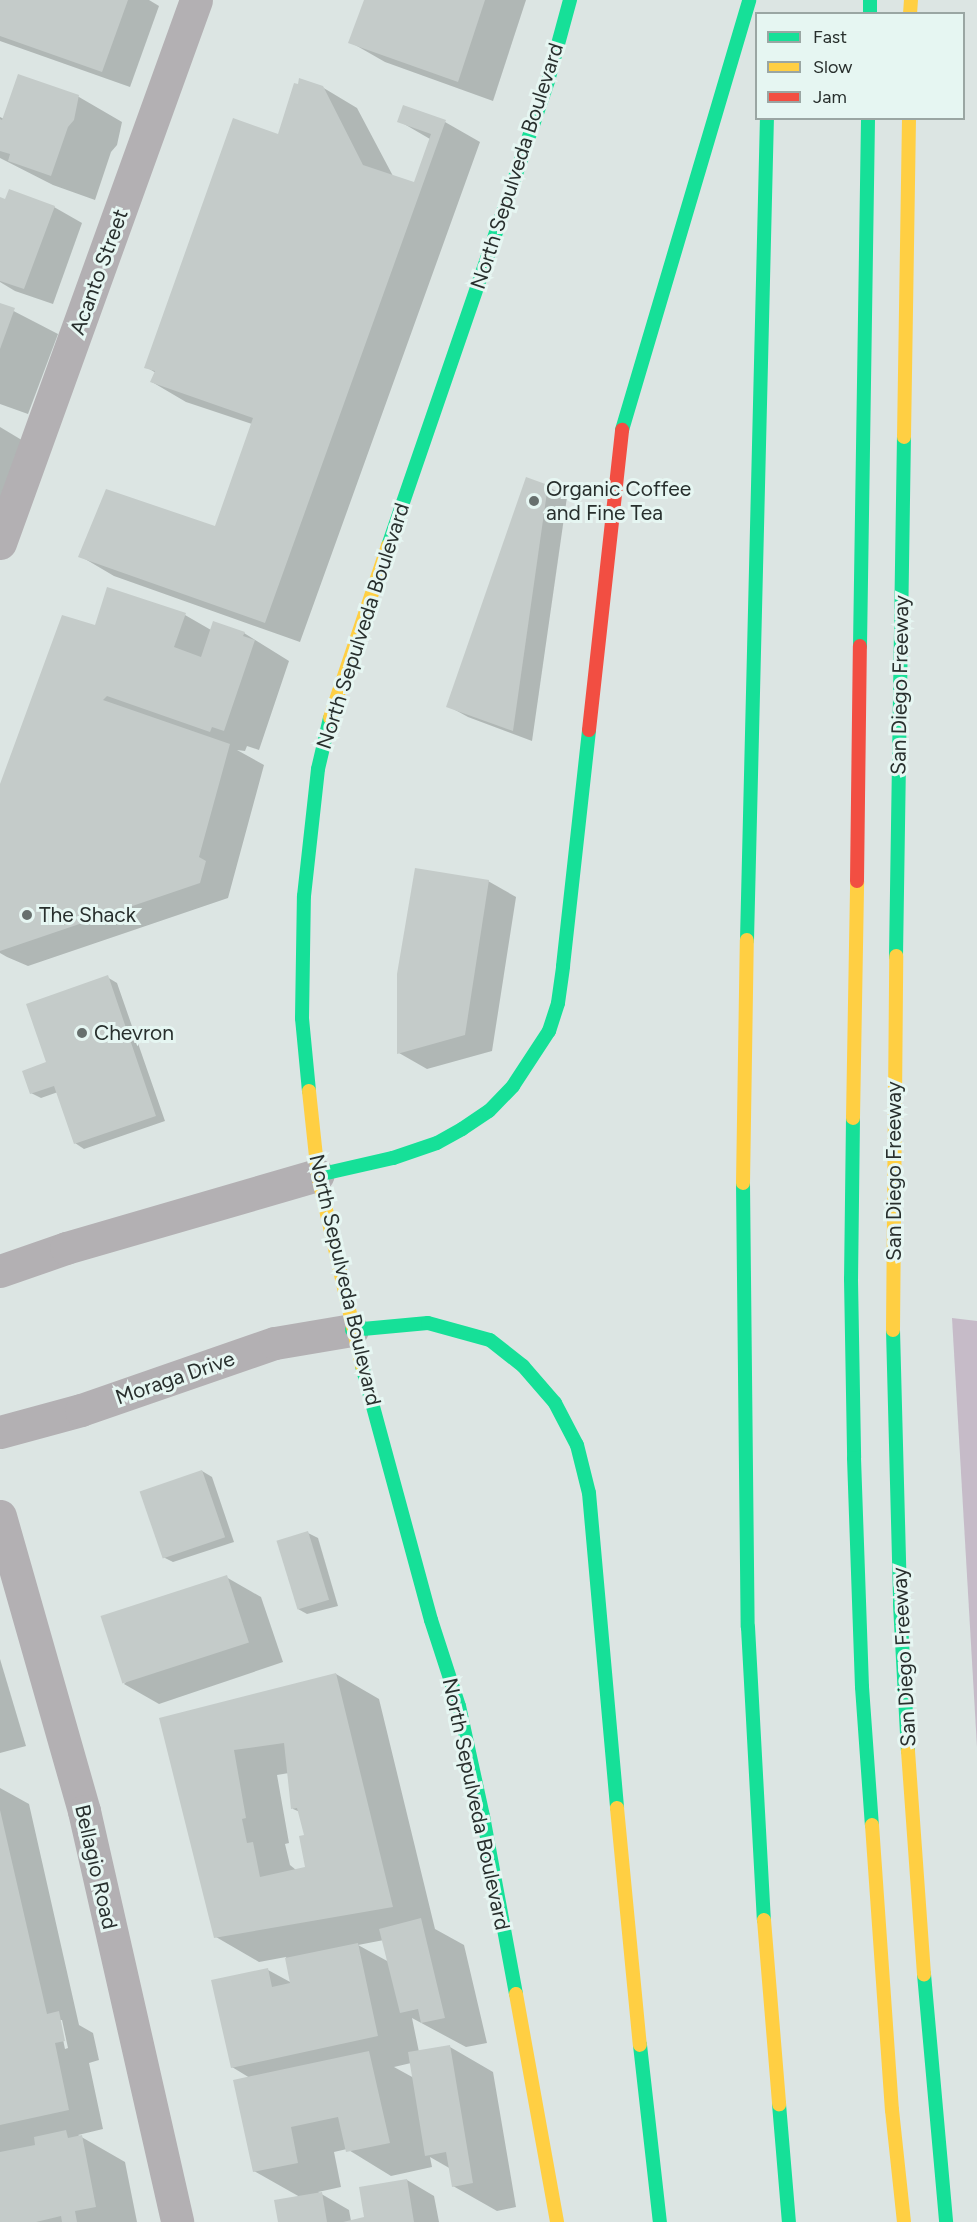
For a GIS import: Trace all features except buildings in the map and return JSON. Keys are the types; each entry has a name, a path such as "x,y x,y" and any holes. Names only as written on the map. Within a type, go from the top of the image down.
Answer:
{"main road":[{"name":"North Sepulveda Boulevard","path":"557,2222 485,1827 459,1706 431,1620 352,1330 318,1176 302,1018 301,972 304,896 318,769 332,710 548,81 570,0"},
{"path":"318,1176 393,1158 437,1143 462,1129 489,1111 513,1086 549,1031 558,1003 563,966 623,420 749,0"},
{"path":"767,120 748,868 742,1257 750,1661 762,1892 789,2222"},
{"path":"868,120 851,1279 854,1458 862,1688 874,1875 891,2110 904,2222"},
{"name":"San Diego Freeway","path":"909,120 894,1065 893,1332 900,1604 914,1859 946,2222"},
{"path":"352,1330 428,1323 490,1340 523,1366 555,1403 577,1445 589,1493 628,1946 660,2222"}],"street":[{"name":"Acanto Street","path":"0,543 196,0"},
{"path":"0,1271 66,1248 318,1176"},
{"name":"Moraga Drive","path":"0,1432 81,1410 275,1343 352,1330"},
{"name":"Bellagio Road","path":"0,1516 84,1811 177,2222"}],"shaded area":[{"path":"952,1318 977,1321 977,1747"}],"traffic: fast":[{"path":"388,546 548,81 570,0"},
{"path":"622,430 749,0"},
{"path":"870,0 870,12"},
{"path":"747,940 767,120"},
{"path":"860,646 868,120"},
{"path":"896,956 904,437"},
{"path":"309,1091 302,1018 304,896 318,769 330,718"},
{"path":"318,1175 393,1158 437,1143 462,1129 489,1111 513,1086 549,1031 558,1003 563,966 589,730"},
{"path":"853,1118 851,1279 854,1458 862,1687 872,1825"},
{"path":"743,1183 748,1627 764,1920"},
{"path":"352,1330 428,1323 490,1340 523,1366 555,1403 577,1445 589,1493 617,1808"},
{"path":"893,1330 900,1604 908,1751"},
{"path":"362,1366 431,1620 459,1706 483,1816 516,1994"},
{"path":"924,1974 946,2222"},
{"path":"640,2045 660,2222"},
{"path":"779,2104 789,2222"}],"traffic: slow":[{"path":"910,12 911,0"},
{"path":"904,437 909,120"},
{"path":"330,718 388,546"},
{"path":"853,1118 857,881"},
{"path":"743,1183 747,940"},
{"path":"893,1330 896,956"},
{"path":"309,1091 318,1175 362,1366"},
{"path":"908,1751 924,1974"},
{"path":"617,1808 640,2045"},
{"path":"872,1825 892,2110 904,2222"},
{"path":"764,1920 779,2104"},
{"path":"516,1994 557,2222"}],"traffic: jam":[{"path":"589,730 622,430"},
{"path":"857,881 860,646"}],"place":[{"name":"Organic Coffee and Fine Tea","path":"534,501"},
{"name":"The Shack","path":"27,915"},
{"name":"Chevron","path":"82,1033"}]}
